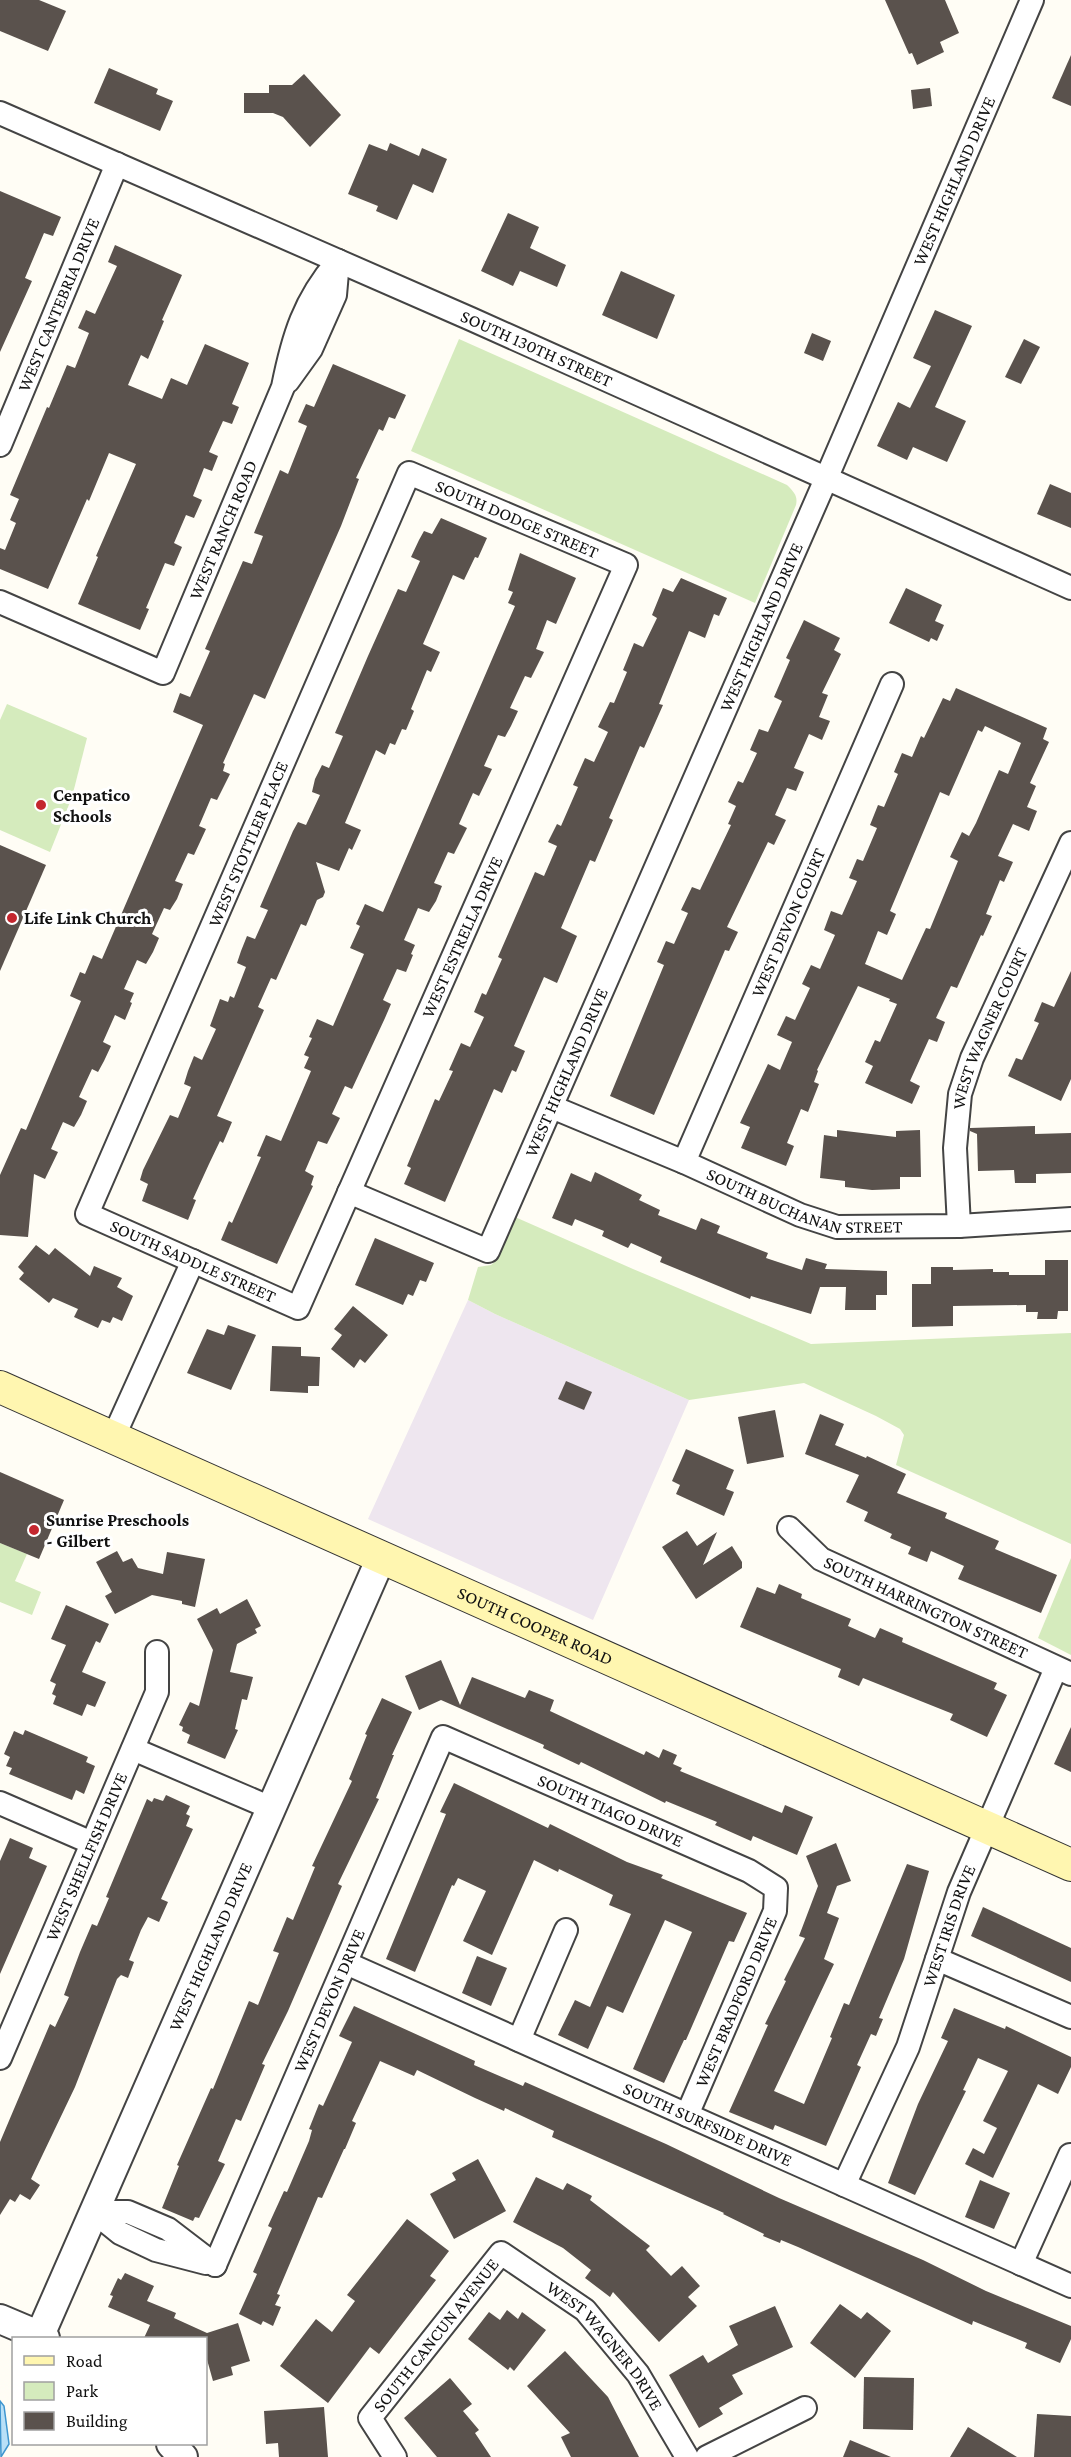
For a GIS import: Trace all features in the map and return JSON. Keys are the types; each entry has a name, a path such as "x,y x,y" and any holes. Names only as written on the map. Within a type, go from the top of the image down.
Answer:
{"main road":[{"name":"SOUTH COOPER ROAD","path":"0,1387 1071,1865"}],"street":[{"name":"WEST HIGHLAND DRIVE","path":"349,1192 488,1251 826,479 1032,0"},
{"name":"SOUTH 130TH STREET","path":"0,113 1071,588"},
{"name":"WEST CANTEBRIA DRIVE","path":"0,445 117,164"},
{"name":"WEST RANCH ROAD","path":"0,602 163,673 283,387 296,332 318,284 338,261"},
{"name":"SOUTH DODGE STREET","path":"409,473 626,565"},
{"name":"WEST STOTTLER PLACE","path":"87,1214 409,473"},
{"name":"WEST ESTRELLA DRIVE","path":"298,1308 626,565"},
{"name":"WEST DEVON COURT","path":"684,1162 892,684"},
{"name":"WEST WAGNER COURT","path":"959,1226 955,1148 960,1094 972,1058 1071,843"},
{"name":"SOUTH BUCHANAN STREET","path":"552,1107 684,1162 800,1215 837,1227 959,1226 1071,1219"},
{"name":"SOUTH SADDLE STREET","path":"87,1214 298,1308"},
{"path":"113,1438 193,1261"},
{"name":"SOUTH HARRINGTON STREET","path":"789,1528 821,1558 1063,1671"},
{"name":"WEST HIGHLAND DRIVE","path":"43,2337 94,2212 381,1558"},
{"name":"WEST SHELLFISH DRIVE","path":"0,2058 157,1692 157,1652"},
{"name":"WEST IRIS DRIVE","path":"844,2185 908,2047 959,1892 987,1828 1063,1671"},
{"name":"SOUTH TIAGO DRIVE","path":"443,1737 748,1871 776,1888"},
{"name":"WEST DEVON DRIVE","path":"94,2212 120,2234 156,2250 216,2265 443,1737"},
{"path":"133,1749 271,1808"},
{"path":"0,1803 92,1843"},
{"name":"WEST BRADFORD DRIVE","path":"687,2115 775,1911 776,1888"},
{"path":"519,2040 567,1930"},
{"path":"937,1959 1071,2017"},
{"name":"SOUTH SURFSIDE DRIVE","path":"346,1963 1071,2286"},
{"path":"1022,2264 1070,2155"},
{"name":"SOUTH CANCUN AVENUE","path":"395,2457 370,2418 501,2253"},
{"name":"WEST WAGNER DRIVE","path":"501,2253 585,2310 638,2374 687,2457"},
{"path":"0,2319 43,2337"},
{"path":"707,2457 805,2408"},
{"path":"172,2445 183,2457"}],"shaded area":[{"path":"468,1300 689,1400 593,1620 368,1519"}],"green space":[{"path":"459,339 787,485 795,494 796,505 755,603 411,451"},
{"name":"Cenpatico Schools","path":"7,704 87,738 72,797 50,852 0,830 0,720"},
{"path":"515,1217 811,1344 1071,1333 1071,1544 896,1465 904,1435 900,1429 804,1383 689,1400 468,1300 478,1267 491,1265 498,1259"},
{"path":"0,1543 27,1554 15,1581 41,1592 32,1615 0,1602"},
{"path":"1071,1558 1071,1655 1038,1638"}],"water":[{"path":"0,2401 4,2406 9,2444 1,2457"}],"building":[{"path":"0,0 39,0 66,11 48,51 0,31"},
{"path":"885,0 945,0 959,33 940,42 944,52 917,65 912,53 909,54"},
{"path":"1071,55 1071,106 1052,98"},
{"path":"109,68 158,89 156,94 173,101 160,131 94,103"},
{"path":"304,74 341,115 310,147 283,117 273,113 244,113 244,93 269,93 269,85 292,85"},
{"path":"930,88 932,106 913,109 911,90"},
{"path":"390,143 419,156 422,148 447,159 433,193 413,184 397,220 376,211 378,206 348,194 369,144 387,151"},
{"path":"0,191 61,217 53,236 44,233 25,278 32,281 0,352"},
{"path":"508,213 539,227 530,248 566,265 557,287 520,271 513,286 481,271"},
{"path":"115,245 182,275 148,359 141,355 128,385 162,399 171,378 187,385 205,344 249,363 232,404 239,407 232,424 223,421 209,452 218,456 212,471 204,468 193,496 202,500 194,518 186,515 174,543 182,547 174,566 165,563 146,608 149,609 140,630 78,604 136,464 109,453 48,589 0,569 0,548 5,550 16,523 10,520 19,499 10,495 67,365 75,368 89,333 78,328 86,310 95,314 117,266 108,262"},
{"path":"621,271 675,295 657,339 602,315"},
{"path":"935,310 972,326 935,407 966,421 947,462 913,447 907,460 877,446 898,402 910,408 931,366 913,358"},
{"path":"812,333 831,341 823,361 804,353"},
{"path":"1024,339 1040,347 1021,384 1005,377"},
{"path":"333,364 406,395 395,419 389,417 383,431 379,429 356,478 359,479 341,526 265,699 254,694 223,763 225,764 223,771 230,774 217,800 211,798 199,826 206,829 194,855 188,853 175,881 183,884 177,899 170,910 164,908 152,934 159,938 153,952 146,964 137,960 124,989 134,993 125,1020 115,1015 103,1042 111,1046 98,1072 92,1069 79,1097 87,1101 81,1115 74,1127 63,1122 51,1149 58,1152 45,1179 34,1174 28,1237 0,1235 0,1175 21,1128 26,1130 81,1001 70,996 80,972 85,974 93,955 102,959 203,725 173,712 180,693 190,697 210,651 205,649 243,561 252,564 263,536 254,533 280,470 288,474 307,426 298,422 306,404 314,407"},
{"path":"1050,484 1071,493 1071,528 1037,514"},
{"path":"441,518 487,538 464,580 453,575 423,644 440,652 431,672 427,670 411,709 414,711 406,730 402,729 395,745 390,743 385,755 376,750 345,823 361,830 352,850 349,848 339,871 316,862 325,892 323,897 317,900 306,926 301,924 276,980 271,978 258,1007 264,1010 217,1116 232,1122 223,1143 220,1141 193,1199 196,1200 188,1220 142,1201 148,1184 140,1180 143,1170 170,1115 178,1118 191,1087 184,1084 194,1056 202,1060 216,1029 210,1026 220,999 228,1002 230,996 234,998 246,967 237,963 247,936 255,939 268,910 260,907 293,831 298,822 306,825 320,795 312,792 315,779 322,765 329,768 343,736 335,733 368,656 398,589 406,592 420,561 411,557 424,531 432,534"},
{"path":"520,553 576,578 556,624 547,620 536,649 544,652 531,678 525,676 510,708 518,711 505,737 498,735 484,766 492,769 479,796 473,793 459,824 467,828 454,854 448,852 434,883 442,886 436,901 429,912 418,908 404,940 415,945 411,954 413,955 406,972 397,969 383,1000 391,1004 352,1089 345,1086 332,1114 340,1118 327,1144 318,1141 305,1171 314,1176 311,1185 313,1186 277,1264 221,1240 229,1221 232,1223 261,1157 257,1156 266,1135 281,1141 311,1071 304,1068 309,1057 304,1055 317,1019 333,1026 364,954 350,948 360,926 356,924 365,904 383,912 515,606 508,603 513,592 508,590"},
{"path":"681,578 727,598 719,616 714,614 705,638 689,631 659,704 663,705 644,748 640,746 609,818 613,820 595,862 590,860 561,928 577,936 557,983 544,977 514,1046 525,1051 516,1072 512,1070 502,1093 494,1089 445,1202 404,1184 411,1168 407,1166 435,1099 439,1101 453,1071 449,1070 461,1043 470,1047 484,1017 474,1012 482,993 486,995 502,959 498,957 535,872 544,876 557,846 548,842 557,824 561,826 578,787 573,785 585,758 594,762 608,732 598,727 610,702 614,703 627,672 623,670 634,643 643,647 657,618 652,615 663,588 673,592"},
{"path":"906,588 942,605 935,621 944,625 937,641 931,638 929,642 889,623"},
{"path":"804,620 840,638 834,650 841,654 822,693 828,695 819,717 830,721 822,740 809,734 794,768 804,772 796,791 787,788 775,815 786,820 774,845 768,842 727,927 738,932 729,951 725,950 654,1115 610,1096 664,965 657,962 666,941 674,944 688,913 681,910 692,887 700,890 731,825 728,824 736,806 728,802 738,781 743,783 757,753 750,750 759,729 768,732 782,701 774,697 790,660 786,658"},
{"path":"956,688 1047,728 1043,739 1049,742 1030,783 1036,786 1027,807 1037,811 1029,831 1013,824 998,856 1013,862 1004,882 1000,880 986,914 992,916 983,936 981,935 957,988 951,986 936,1018 945,1022 937,1042 929,1039 910,1081 920,1086 912,1104 865,1083 873,1066 865,1062 875,1040 880,1042 897,1004 858,986 817,1070 814,1082 819,1084 808,1112 801,1109 787,1143 794,1146 786,1166 741,1148 750,1127 740,1123 768,1064 780,1070 792,1042 777,1035 786,1016 795,1020 810,988 802,984 811,965 820,969 835,935 824,930 831,911 842,915 857,881 849,878 857,859 863,861 877,828 870,825 878,805 884,807 898,774 894,772 902,753 912,757 921,736 924,738 943,698 950,701","holes":["985,726 1021,743 1008,774 999,770 969,836 962,832 950,857 958,861 930,929 926,928 902,980 865,964 878,931 887,935 896,914 890,911 940,792 949,796 978,730 982,732"]},
{"name":"Life Link Church","path":"0,845 46,865 0,971"},
{"path":"1071,971 1071,1079 1061,1101 1008,1076 1016,1058 1022,1060 1039,1023 1034,1021 1042,1002 1054,1007"},
{"path":"1035,1126 1035,1134 1071,1133 1071,1173 1036,1174 1036,1183 1015,1183 1014,1170 978,1171 977,1134 970,1131 970,1128"},
{"path":"837,1130 896,1137 896,1131 920,1130 921,1177 900,1177 900,1189 872,1190 845,1187 845,1181 820,1178 824,1135 837,1137"},
{"path":"595,1172 642,1195 639,1200 660,1210 658,1215 696,1230 701,1218 720,1226 717,1233 768,1253 766,1258 802,1270 806,1258 827,1264 825,1269 887,1271 887,1295 876,1295 876,1310 845,1310 846,1287 820,1287 811,1314 751,1296 750,1299 660,1262 662,1257 631,1243 628,1248 602,1236 604,1231 575,1219 572,1226 552,1218 571,1173 591,1182"},
{"path":"375,1238 434,1263 426,1282 420,1280 413,1296 408,1294 403,1305 355,1285"},
{"path":"36,1245 49,1255 55,1248 90,1276 94,1266 122,1278 117,1287 133,1296 122,1321 113,1317 110,1323 102,1320 98,1328 74,1317 78,1309 53,1298 49,1303 19,1279 24,1273 18,1267"},
{"path":"1045,1260 1068,1260 1068,1311 1058,1311 1057,1319 1037,1319 1038,1312 1026,1312 1026,1305 953,1306 953,1326 912,1327 912,1284 931,1284 931,1267 953,1267 953,1270 993,1269 993,1272 1009,1272 1009,1275 1045,1275"},
{"path":"353,1306 388,1335 365,1363 360,1359 354,1368 331,1349 342,1335 334,1329"},
{"path":"228,1325 256,1335 231,1390 187,1373 207,1329 224,1335"},
{"path":"272,1346 301,1347 301,1356 320,1357 319,1386 308,1386 308,1393 270,1391"},
{"path":"566,1381 592,1392 584,1410 558,1399"},
{"path":"775,1410 784,1457 747,1464 738,1417"},
{"path":"820,1414 844,1424 835,1445 866,1458 867,1456 906,1474 897,1493 947,1513 945,1518 999,1541 995,1549 1057,1575 1041,1613 958,1579 964,1566 931,1551 927,1562 908,1554 911,1547 890,1538 892,1534 864,1521 868,1512 846,1502 859,1475 805,1454"},
{"path":"686,1449 734,1470 726,1489 734,1492 724,1516 676,1494 680,1485 672,1481"},
{"path":"0,1472 64,1500 39,1559 0,1543"},
{"path":"687,1531 697,1546 717,1532 703,1565 732,1546 742,1562 742,1568 696,1599 662,1547"},
{"path":"117,1551 123,1562 132,1558 138,1568 163,1574 167,1552 205,1559 195,1607 182,1604 182,1601 152,1595 115,1614 105,1596 112,1592 96,1562"},
{"path":"779,1584 802,1594 801,1598 851,1619 848,1626 875,1638 880,1628 903,1638 902,1642 997,1683 994,1689 1007,1695 987,1737 950,1720 953,1714 863,1678 859,1686 838,1677 841,1669 740,1627 757,1587 775,1594"},
{"path":"247,1599 261,1626 255,1629 257,1633 237,1644 230,1672 253,1677 247,1700 242,1699 235,1729 238,1730 225,1759 187,1743 190,1735 182,1731 183,1727 179,1725 190,1702 199,1706 213,1650 197,1619 217,1608 220,1614"},
{"path":"66,1605 109,1624 100,1643 96,1641 82,1672 106,1682 95,1707 87,1704 82,1716 53,1704 56,1696 52,1694 56,1684 50,1681 66,1645 51,1639"},
{"path":"441,1660 460,1705 472,1677 525,1698 529,1690 554,1700 550,1711 644,1755 646,1751 659,1758 663,1749 677,1755 673,1764 682,1768 680,1771 782,1813 785,1805 813,1817 797,1855 753,1836 751,1841 715,1825 717,1822 666,1801 665,1803 581,1762 579,1765 543,1748 544,1745 441,1700 419,1710 405,1676"},
{"path":"382,1698 412,1712 392,1755 394,1755 376,1798 379,1799 338,1884 342,1886 288,2011 262,2064 265,2065 241,2121 236,2119 218,2161 225,2164 199,2218 195,2217 193,2221 162,2208 179,2166 177,2165 211,2088 213,2089 249,2001 258,2005 279,1953 273,1951 287,1917 293,1920 315,1867 312,1866 352,1781 349,1779 367,1735 365,1734"},
{"path":"1071,1727 1071,1772 1054,1764"},
{"path":"25,1730 88,1757 86,1762 95,1766 84,1794 76,1790 72,1800 9,1774 12,1768 6,1766 10,1757 4,1754 14,1731 23,1735"},
{"path":"454,1783 548,1828 550,1824 627,1862 663,1875 661,1878 747,1913 734,1942 729,1941 686,2040 664,2083 633,2069 692,1932 665,1920 623,2013 607,2006 588,2049 558,2035 575,2000 590,2007 631,1914 609,1905 613,1895 559,1869 558,1872 534,1860 492,1955 463,1941 486,1891 458,1878 454,1886 452,1885 415,1972 386,1959 446,1814 440,1812"},
{"path":"166,1795 190,1806 186,1814 190,1816 186,1826 193,1829 161,1899 168,1902 159,1922 148,1917 141,1930 129,1960 134,1962 128,1978 121,1975 117,1979 75,2087 31,2179 40,2185 30,2200 20,2194 15,2202 10,2199 0,2215 0,2142 50,2024 55,2027 69,1997 64,1995 80,1952 92,1924 97,1926 109,1898 106,1897 147,1799 152,1802 154,1798 163,1801"},
{"path":"10,1838 33,1848 29,1858 47,1866 0,1974 0,1861"},
{"path":"836,1843 851,1881 837,1886 827,1913 839,1918 824,1959 834,1964 774,2091 804,2104 844,2003 849,2005 907,1864 929,1871 904,1959 879,2018 883,2019 876,2036 871,2034 857,2065 861,2067 826,2146 775,2125 773,2130 729,2112 768,2025 765,2024 786,1981 784,1980 805,1938 799,1936 818,1886 806,1856"},
{"path":"983,1907 1071,1948 1071,1982 971,1936"},
{"path":"477,1956 507,1968 491,2006 462,1993"},
{"path":"354,2006 475,2061 474,2065 523,2086 525,2082 666,2144 779,2198 923,2260 986,2291 1071,2326 1071,2339 1060,2363 1025,2348 1027,2343 973,2321 972,2325 798,2247 763,2236 764,2234 724,2213 552,2137 554,2131 505,2108 504,2111 417,2070 414,2076 380,2061 352,2121 356,2123 345,2149 322,2198 318,2197 277,2294 280,2295 275,2305 281,2307 273,2326 263,2321 261,2325 239,2314 257,2274 253,2272 272,2228 268,2226 284,2191 287,2192 309,2141 312,2130 309,2129 319,2104 323,2106 352,2042 339,2036"},
{"path":"954,2008 1005,2029 1006,2026 1071,2057 1071,2067 1058,2094 1038,2084 993,2178 965,2164 973,2148 984,2154 997,2128 983,2121 1008,2071 978,2058 963,2090 966,2091 915,2195 888,2183 918,2104 948,2041 941,2038"},
{"path":"478,2159 506,2211 454,2239 430,2194 456,2180 452,2173"},
{"path":"536,2177 563,2190 567,2183 592,2196 590,2200 650,2246 646,2250 671,2276 682,2266 700,2286 688,2297 697,2306 659,2342 613,2292 610,2297 585,2278 591,2270 563,2248 513,2222"},
{"path":"980,2180 1010,2193 994,2229 965,2217"},
{"path":"407,2219 449,2251 430,2276 436,2280 379,2354 370,2347 328,2403 280,2366 316,2319 332,2332 355,2301 347,2295"},
{"path":"125,2273 154,2286 147,2301 176,2313 174,2318 207,2333 238,2323 250,2361 231,2367 233,2375 213,2381 207,2360 207,2337 144,2337 150,2325 108,2307 113,2296 110,2295 118,2278 121,2280"},
{"path":"840,2304 861,2319 867,2312 891,2331 855,2378 810,2343"},
{"path":"775,2306 793,2347 732,2375 743,2394 719,2408 723,2414 699,2428 669,2375 703,2355 708,2363 738,2345 729,2326"},
{"path":"507,2310 518,2319 522,2312 546,2330 514,2371 510,2367 508,2370 468,2339 489,2312 500,2320"},
{"path":"565,2351 608,2397 639,2457 571,2457 561,2437 570,2433 527,2386"},
{"path":"864,2377 914,2378 913,2430 863,2429"},
{"path":"450,2378 472,2404 463,2411 479,2430 475,2433 491,2457 437,2457 404,2418"},
{"path":"324,2407 328,2457 279,2457 278,2443 266,2444 264,2411"},
{"path":"1037,2414 1071,2416 1071,2457 1034,2457"},
{"path":"968,2427 1017,2457 950,2457"},
{"path":"850,2440 891,2457 843,2457"}],"place":[{"name":"Cenpatico Schools","path":"41,805"},
{"name":"Life Link Church","path":"12,918"},
{"name":"Sunrise Preschools - Gilbert","path":"34,1530"}]}
